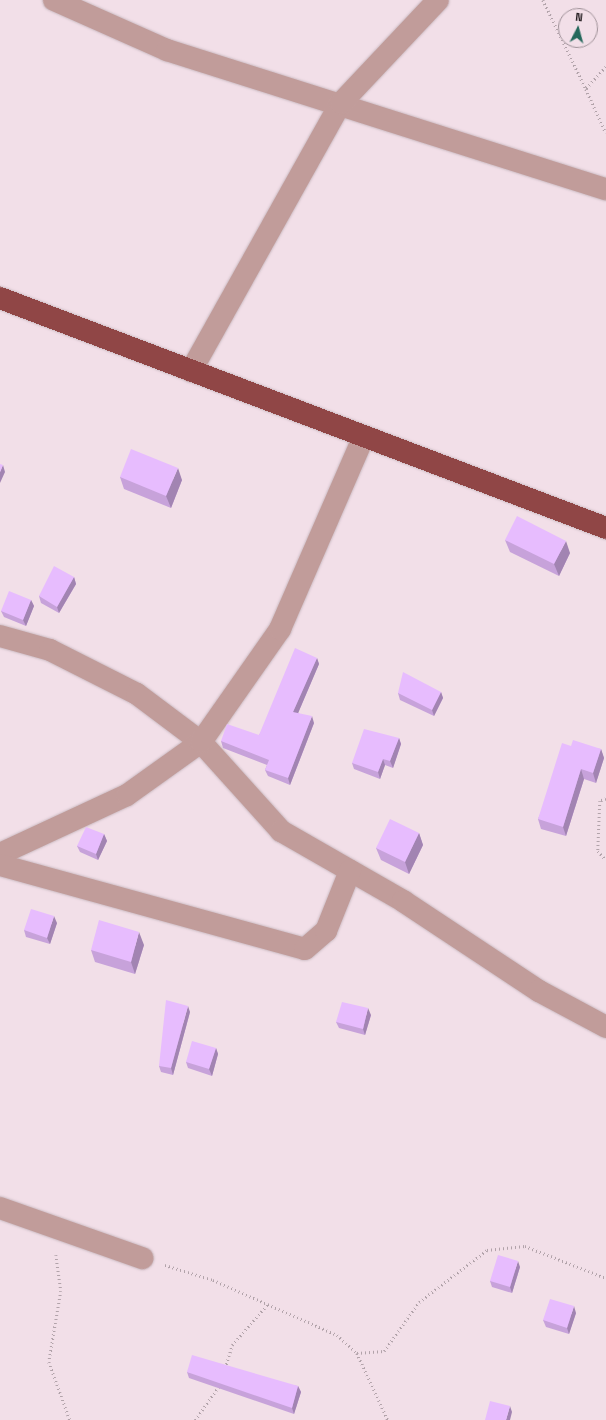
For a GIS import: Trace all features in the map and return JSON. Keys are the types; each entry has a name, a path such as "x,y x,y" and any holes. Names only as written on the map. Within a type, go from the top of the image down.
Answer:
{"highway":[{"path":"0,298 606,528"}],"street":[{"path":"54,0 167,50 341,103 606,189"},
{"path":"191,371 341,103 438,0"},
{"path":"0,854 127,796 202,742 280,628 364,436"},
{"path":"0,636 50,650 137,694 202,742 281,831 350,871 539,991 606,1027"},
{"path":"0,865 305,949 326,931 350,871"},
{"path":"0,1208 142,1258"}],"path":[{"path":"543,0 606,134"},
{"path":"586,89 606,67"},
{"path":"606,799 600,801 598,851 606,860"},
{"path":"53,1226 61,1291 49,1362 70,1420"},
{"path":"357,1353 384,1351 419,1302 487,1250 525,1246 606,1278"},
{"path":"142,1258 213,1280 337,1335 357,1353 388,1420"},
{"path":"224,1371 232,1344 267,1305"},
{"path":"195,1420 217,1390 221,1377"}],"building":[{"path":"131,449 178,468 166,496 120,477"},
{"path":"0,464 3,465 0,472"},
{"path":"517,516 566,541 554,564 505,540"},
{"path":"54,566 74,577 57,607 39,596"},
{"path":"9,591 31,600 23,620 1,611"},
{"path":"295,648 317,658 293,712 312,716 288,778 265,770 269,760 221,741 227,724 259,735"},
{"path":"403,672 441,692 432,710 398,693"},
{"path":"364,729 399,738 390,761 383,759 378,772 352,763"},
{"path":"573,740 601,749 593,773 581,769 563,827 538,819 562,743 571,746"},
{"path":"390,819 419,833 405,862 376,848"},
{"path":"86,827 104,834 96,854 77,846"},
{"path":"31,909 54,916 47,938 24,930"},
{"path":"99,920 139,932 131,962 91,950"},
{"path":"166,1000 188,1006 171,1068 159,1066"},
{"path":"342,1002 368,1008 363,1029 336,1022"},
{"path":"192,1041 216,1048 209,1069 186,1062"},
{"path":"498,1255 518,1261 510,1287 490,1281"},
{"path":"550,1299 574,1306 567,1328 543,1320"},
{"path":"192,1355 298,1386 292,1408 187,1372"},
{"path":"490,1401 510,1406 506,1420 485,1420"}]}
